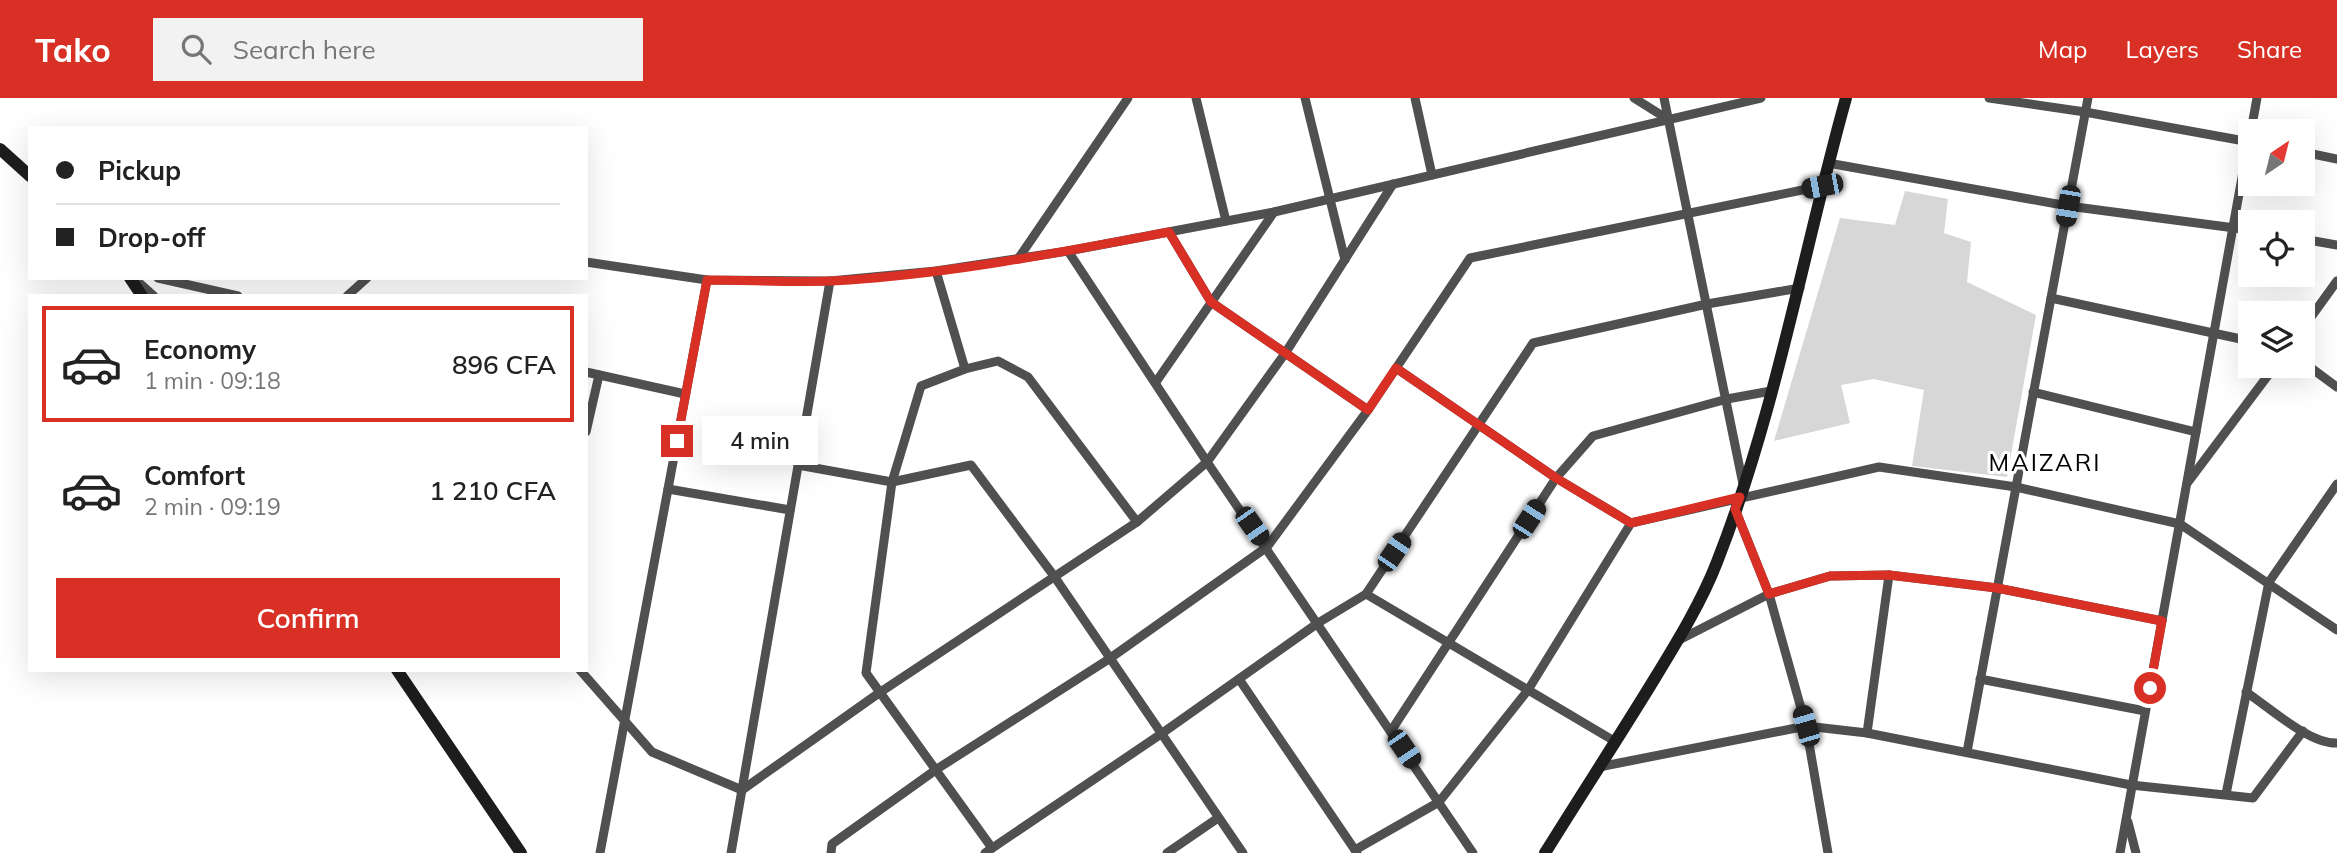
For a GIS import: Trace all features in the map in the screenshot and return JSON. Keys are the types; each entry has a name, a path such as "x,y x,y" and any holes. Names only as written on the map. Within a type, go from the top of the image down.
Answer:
{"main road":[{"path":"1545,853 1677,641 1717,564 1740,497 1800,288 1822,186 1846,98"},
{"path":"0,149 28,174"},
{"path":"398,672 522,853"}],"street":[{"path":"1018,259 1128,98"},
{"path":"1196,98 1226,221"},
{"path":"1305,98 1345,260"},
{"path":"1415,98 1432,175"},
{"path":"1634,98 1669,120"},
{"path":"1664,98 1727,399 1740,497 1806,726 1828,853"},
{"path":"588,262 707,280 830,281 936,271 1068,251 1274,212 1762,98"},
{"path":"1989,98 2238,135"},
{"path":"1967,752 2088,98"},
{"path":"2253,119 2257,98"},
{"path":"2315,154 2337,159"},
{"path":"1828,163 2068,206 2238,228"},
{"path":"742,790 878,693 1137,522 1208,462 1286,352 1393,184"},
{"path":"831,853 832,844 937,769 1109,659 1267,547 1368,410 1470,258 1822,186"},
{"path":"2120,853 2130,785 2146,711 2240,196"},
{"path":"1156,382 1274,212"},
{"path":"1169,232 1211,302 1368,410"},
{"path":"2315,241 2337,245"},
{"path":"1068,251 1474,853"},
{"path":"936,271 965,369"},
{"path":"134,280 152,294"},
{"path":"167,280 229,294"},
{"path":"349,294 365,280"},
{"path":"600,853 707,280"},
{"path":"730,853 830,281"},
{"path":"2315,311 2337,281"},
{"path":"1137,522 1028,377 998,361 965,369 921,386 892,482 866,673 878,693 937,769 988,850 1161,734 1318,623 1366,594 1533,343 1707,304 1800,288"},
{"path":"2051,298 2238,338"},
{"path":"1396,368 1556,478 1631,523 1880,467 2016,487 2179,524 2337,630"},
{"path":"2315,371 2337,387"},
{"path":"588,372 685,394"},
{"path":"588,423 599,375"},
{"path":"2187,484 2266,378"},
{"path":"1391,732 1556,478 1593,436 1727,399 1771,391"},
{"path":"2033,392 2196,432"},
{"path":"798,466 892,482 971,465 1054,576 1243,853"},
{"path":"2226,794 2269,582 2337,484"},
{"path":"668,489 790,510"},
{"path":"1239,679 1356,852 1439,802 1528,690 1631,523"},
{"path":"1677,641 1769,594 1830,576 1889,575 1997,588 2162,621"},
{"path":"1867,733 1889,575"},
{"path":"1366,594 1616,742"},
{"path":"582,672 652,752 742,790"},
{"path":"1980,679 2146,711"},
{"path":"2246,692 2303,731 2328,744 2337,743"},
{"path":"1599,766 1806,726 1867,733 2130,785 2253,798 2303,731"},
{"path":"2126,817 2136,853"},
{"path":"1167,853 1218,818"}],"shaded area":[{"path":"1905,191 1948,199 1944,233 1971,242 1967,282 2036,315 2007,477 1912,466 1924,390 1874,379 1841,385 1850,423 1774,441 1840,218 1895,225"}],"district":[{"name":"MAIZARI","path":"2045,463"}],"route":[{"path":"677,441 707,280 862,279 1068,251 1169,232 1211,302 1368,410 1396,368 1556,478 1631,523 1740,497 1735,509 1769,594 1830,576 1889,575 1997,588 2162,621 2150,688"}]}
